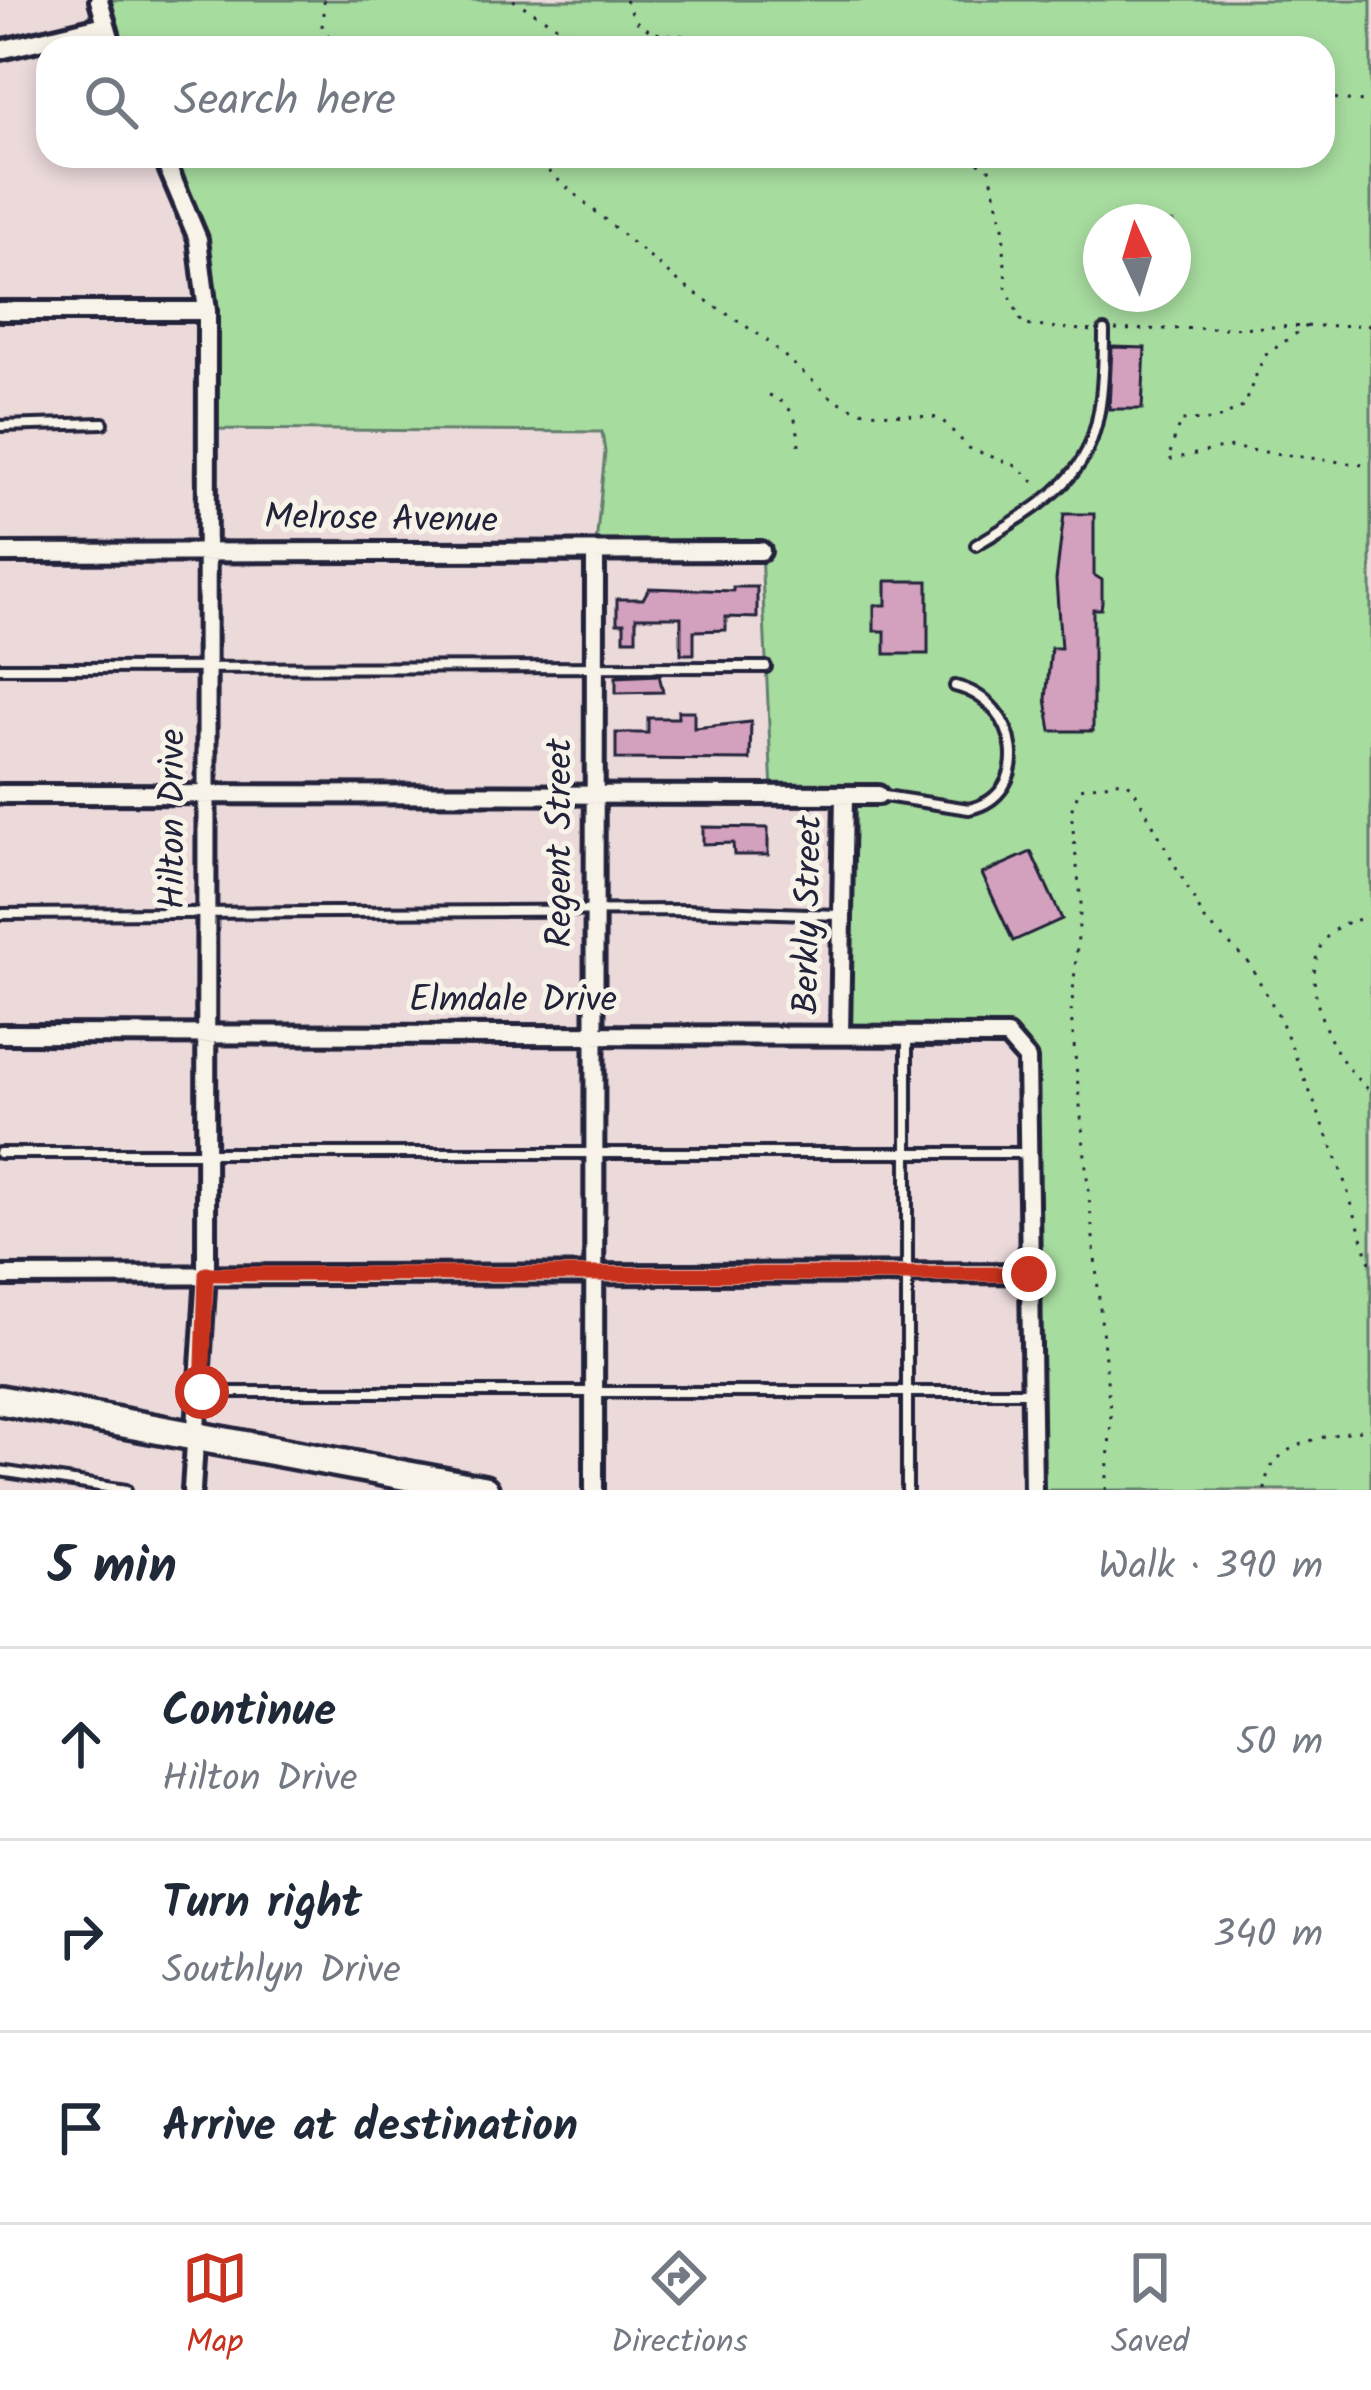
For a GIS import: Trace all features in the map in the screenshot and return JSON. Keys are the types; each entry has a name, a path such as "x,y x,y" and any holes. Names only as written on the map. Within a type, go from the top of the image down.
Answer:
{"main road":[{"path":"0,1400 484,1490"}],"street":[{"path":"99,0 109,36"},
{"path":"59,36 105,25"},
{"path":"0,50 36,41"},
{"name":"Hilton Drive","path":"169,168 198,239 207,311 206,1274 200,1436 192,1490"},
{"path":"0,311 207,311"},
{"name":"Melrose Avenue","path":"0,553 595,555 760,550"},
{"name":"Regent Street","path":"594,1490 595,555"},
{"path":"0,794 593,791 878,795"},
{"name":"Berkly Street","path":"840,1035 844,796"},
{"name":"Elmdale Drive","path":"0,1034 1002,1035 1022,1047 1027,1059 1030,1153"},
{"path":"1030,1153 1033,1490"},
{"path":"0,1276 1029,1274"}],"lane":[{"path":"976,545 1046,500 1078,472 1094,444 1104,381 1104,331"},
{"path":"0,426 103,423"},
{"path":"0,668 766,667"},
{"path":"878,795 969,809 984,806 1001,791 1010,754 1004,719 988,697 955,686"},
{"path":"0,914 840,915"},
{"path":"907,1034 908,1490"},
{"path":"0,1153 1030,1153"},
{"path":"202,1392 1031,1392"},
{"path":"0,1471 126,1490"}],"path":[{"path":"324,0 322,27 329,36"},
{"path":"514,0 562,29 589,36"},
{"path":"626,0 636,21 652,32 696,36"},
{"path":"1335,98 1371,103"},
{"path":"544,168 681,284 764,338 833,398 859,411 940,418 968,448 1019,467 1046,500"},
{"path":"986,168 1003,225 1006,287 1023,325 1104,331 1371,325"},
{"path":"1309,325 1264,356 1243,407 1215,420 1180,421 1168,460 1227,447 1371,466"},
{"path":"769,395 782,400 796,418 799,454"},
{"path":"1106,1490 1111,1420 1071,1014 1081,902 1072,811 1080,788 1124,781 1132,786 1205,920 1249,963 1280,1018 1331,1145 1371,1266"},
{"path":"1371,918 1334,926 1322,941 1315,990 1336,1053 1371,1091"},
{"path":"1265,1490 1265,1472 1274,1458 1294,1447 1371,1428"}],"green space":[{"path":"99,0 1371,0 1371,1490 1033,1490 1027,1059 1016,1041 840,1035 844,796 772,792 761,551 595,555 605,452 602,432 208,429 204,268 167,168 1335,168 1335,36 110,36"}],"building":[{"path":"1112,347 1145,348 1142,409 1109,409"},
{"path":"1064,514 1094,514 1094,575 1102,580 1102,602 1101,609 1093,609 1093,731 1051,731 1046,699 1051,648 1061,648 1056,580"},
{"path":"886,581 928,581 928,654 885,654 885,631 874,631 874,605 886,605"},
{"path":"733,587 757,587 757,618 726,617 726,630 694,631 694,654 681,654 681,617 636,617 636,639 624,639 624,623 617,623 617,599 643,599 649,588 733,591"},
{"path":"659,675 663,692 616,693 616,677"},
{"path":"678,711 694,711 694,728 751,722 750,760 616,759 616,733 648,733 648,718 678,718"},
{"path":"703,827 768,828 768,855 734,855 733,843 703,844"},
{"path":"1031,852 1062,919 1013,941 982,874"}],"route":[{"path":"202,1392 206,1274 1029,1274"}]}
